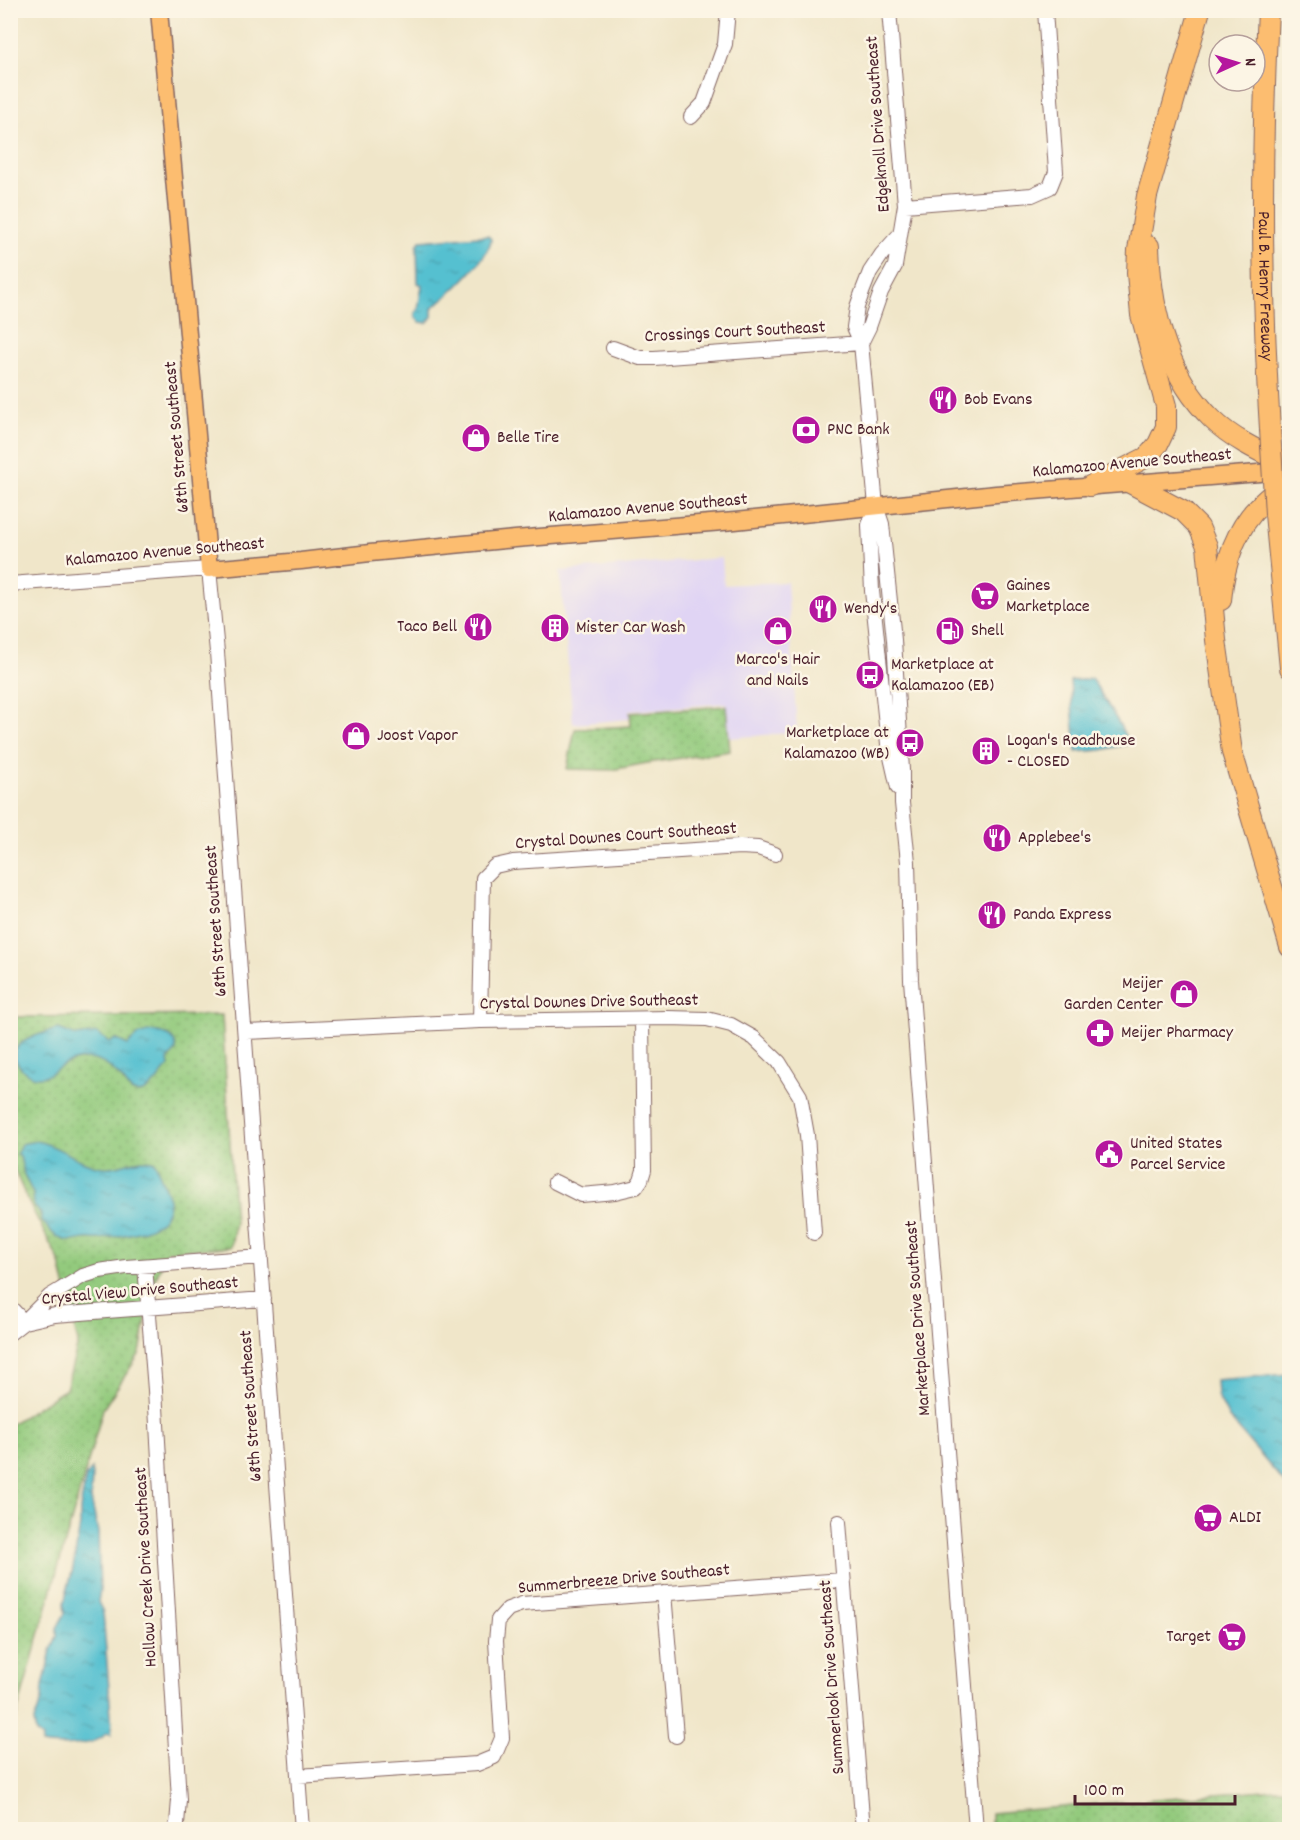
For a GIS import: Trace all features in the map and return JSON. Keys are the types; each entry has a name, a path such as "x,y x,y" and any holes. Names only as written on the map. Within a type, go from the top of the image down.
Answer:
{"highway":[{"path":"1090,486 1147,457 1158,444 1166,427 1166,406 1141,315 1137,273 1141,225 1147,196 1200,10"},
{"name":"Paul B. Henry Freeway","path":"1268,10 1263,102 1262,288 1275,514 1290,668"},
{"path":"1171,114 1151,219 1149,243 1152,285 1166,344 1185,386 1213,420 1254,449 1290,466"},
{"path":"1222,677 1222,590 1230,554 1250,517 1260,505 1290,479"},
{"path":"1130,483 1183,512 1193,520 1204,536 1209,558 1213,612 1228,729 1235,763 1290,947"}],"main road":[{"name":"68th Street Southeast","path":"159,10 209,569"},
{"name":"Kalamazoo Avenue Southeast","path":"209,569 1090,486 1290,471"}],"street":[{"path":"692,117 704,103 725,44 728,10"},
{"name":"Edgeknoll Drive Southeast","path":"876,506 861,343 854,327 857,307 870,272 900,234 904,206 889,10"},
{"path":"904,206 1032,195 1050,187 1056,172 1046,10"},
{"name":"Crossings Court Southeast","path":"613,348 640,358 654,358 861,343"},
{"name":"Marketplace Drive Southeast","path":"876,506 869,525 872,591 888,744 892,770 902,803 908,862 911,980 976,1830"},
{"name":"Kalamazoo Avenue Southeast","path":"10,584 209,569"},
{"name":"68th Street Southeast","path":"209,569 245,1032 302,1830"},
{"name":"Crystal Downes Court Southeast","path":"480,1021 483,878 495,866 513,862 740,846 758,848 775,854"},
{"name":"Crystal Downes Drive Southeast","path":"245,1032 480,1021 668,1018 707,1020 731,1025 754,1038 779,1062 800,1096 807,1135 814,1233"},
{"path":"555,1182 581,1195 615,1192 636,1187 641,1180 644,1170 642,1020"},
{"name":"Crystal View Drive Southeast","path":"24,1322 50,1296 83,1276 99,1271 261,1257"},
{"name":"Hollow Creek Drive Southeast","path":"145,1266 155,1390 179,1800 175,1827"},
{"name":"Crystal View Drive Southeast","path":"24,1322 55,1315 264,1299"},
{"path":"10,1307 24,1322 10,1333"},
{"name":"Summerlook Drive Southeast","path":"839,1522 862,1830"},
{"name":"Summerbreeze Drive Southeast","path":"298,1776 477,1764 494,1757 502,1738 496,1641 498,1620 508,1609 522,1604 843,1580"},
{"path":"664,1593 676,1736"}],"shaded area":[{"path":"722,558 724,585 787,582 797,732 730,738 726,703 629,711 629,719 573,724 560,571"}],"green space":[{"path":"726,706 730,751 612,770 567,769 575,729 631,726 630,713"},
{"path":"222,1015 235,1223 231,1247 168,1251 152,1286 140,1353 103,1409 11,1734 11,1424 66,1389 78,1343 60,1263 11,1162 10,1017"},
{"path":"1287,1788 1289,1829 991,1829 991,1813"}],"water":[{"path":"488,236 491,239 483,256 457,286 432,308 432,317 427,323 420,322 415,317 415,313 418,309 422,285 418,283 417,246 420,241"},
{"path":"1092,679 1129,744 1102,750 1076,752 1070,681"},
{"path":"59,1029 76,1036 97,1033 110,1043 115,1039 128,1045 139,1035 151,1032 163,1033 173,1040 176,1051 168,1060 169,1066 153,1085 137,1093 131,1091 109,1067 93,1060 73,1061 41,1077 26,1072 18,1064 15,1056 16,1050 28,1039"},
{"path":"36,1141 53,1146 86,1163 104,1167 142,1160 155,1162 169,1199 168,1211 154,1226 132,1234 71,1241 59,1238 41,1221 41,1214 34,1206 33,1194 17,1153 21,1144"},
{"path":"1290,1374 1289,1488 1229,1418 1217,1395 1216,1380"},
{"path":"92,1469 91,1499 98,1532 100,1590 98,1602 103,1612 111,1734 106,1733 94,1741 76,1745 41,1744 42,1738 36,1733 34,1721 42,1700 43,1686 51,1650 57,1636 57,1628 65,1613 64,1603 73,1568 86,1476"}],"place":[{"name":"Bob Evans","path":"943,400"},
{"name":"PNC Bank","path":"806,430"},
{"name":"Belle Tire","path":"476,438"},
{"name":"Gaines Marketplace","path":"985,596"},
{"name":"Wendy's","path":"823,609"},
{"name":"Taco Bell","path":"478,627"},
{"name":"Mister Car Wash","path":"555,628"},
{"name":"Marco's Hair and Nails","path":"778,631"},
{"name":"Shell","path":"950,631"},
{"name":"Marketplace at Kalamazoo (EB)","path":"870,675"},
{"name":"Joost Vapor","path":"356,736"},
{"name":"Marketplace at Kalamazoo (WB)","path":"910,743"},
{"name":"Logan's Roadhouse - CLOSED","path":"986,751"},
{"name":"Applebee's","path":"997,838"},
{"name":"Panda Express","path":"992,915"},
{"name":"Meijer Garden Center","path":"1184,994"},
{"name":"Meijer Pharmacy","path":"1100,1033"},
{"name":"United States Parcel Service","path":"1109,1154"},
{"name":"ALDI","path":"1208,1518"},
{"name":"Target","path":"1232,1637"}]}
